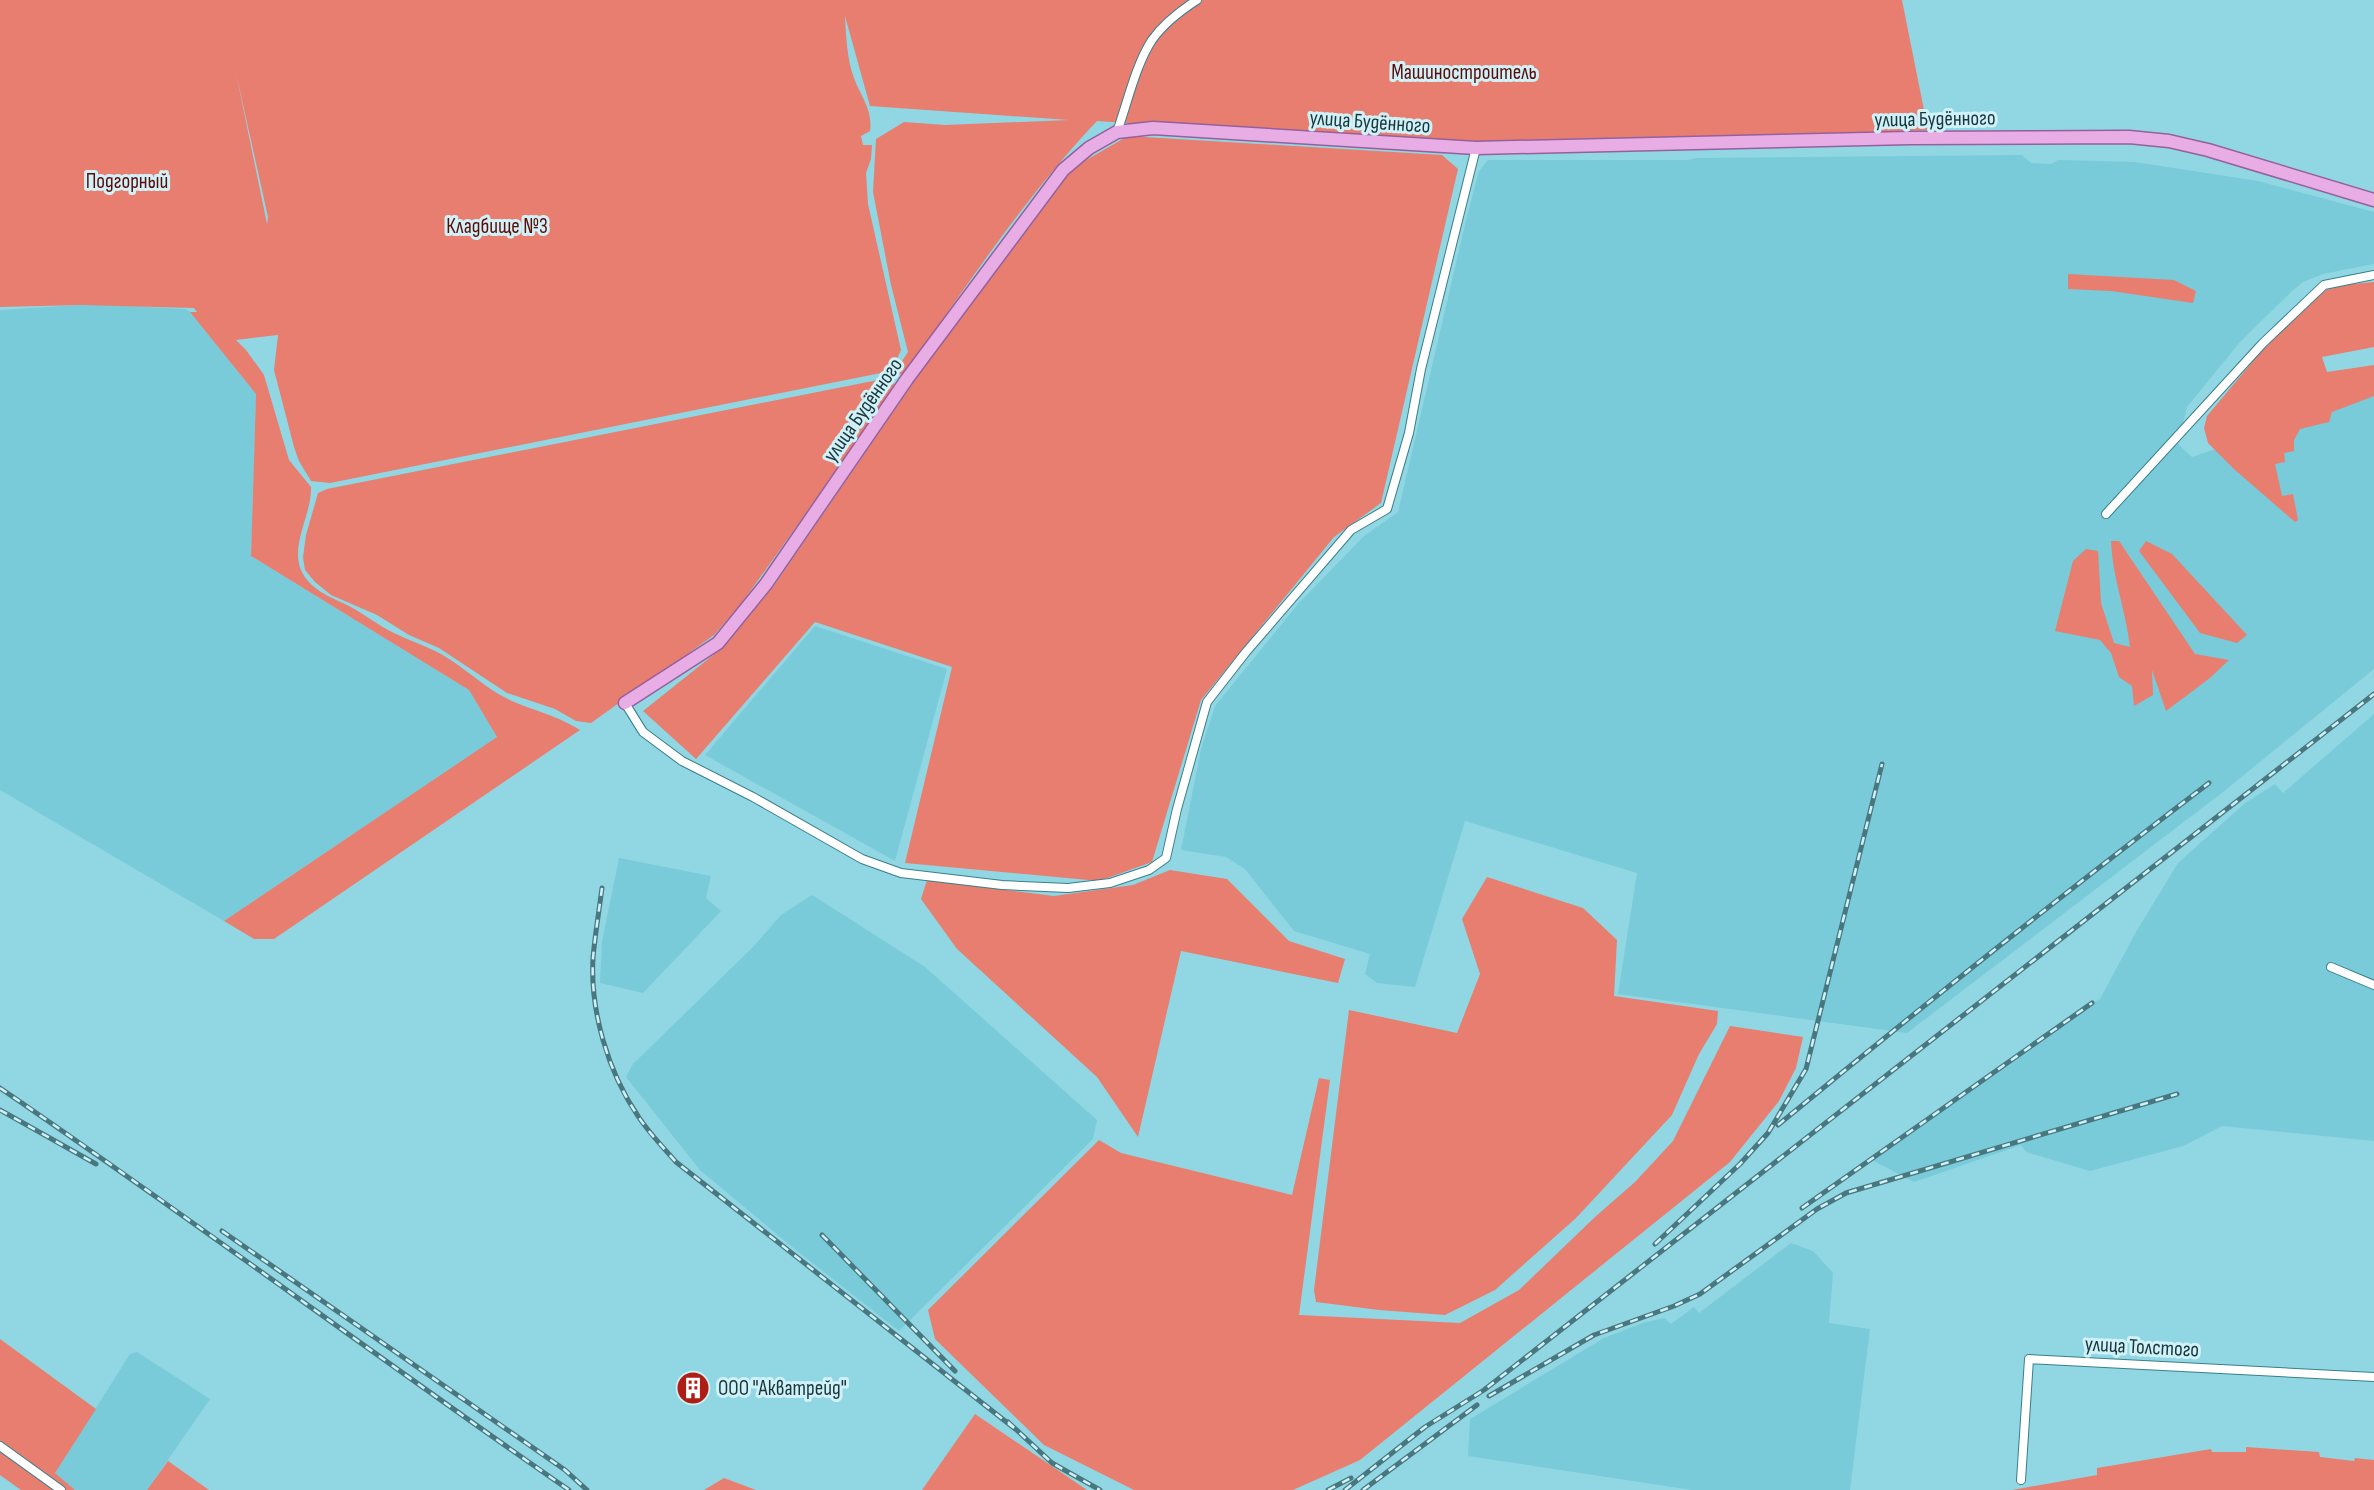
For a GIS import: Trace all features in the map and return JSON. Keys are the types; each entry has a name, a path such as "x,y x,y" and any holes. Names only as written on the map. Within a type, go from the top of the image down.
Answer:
{"main road":[{"name":"улица Будённого","path":"625,703 718,643 766,584 907,379 1063,170 1089,148 1117,132 1153,128 1476,148 1910,138 2129,137 2169,141 2208,150 2374,200"}],"street":[{"path":"1117,132 1137,74 1152,41 1174,15 1197,0"},
{"path":"625,703 643,733 682,761 753,797 862,859 901,873 1002,885 1068,888 1110,883 1149,870 1166,858 1207,702 1351,530 1387,509 1409,433 1421,369 1476,148"},
{"path":"2106,514 2263,343 2324,285 2374,275"},
{"path":"2331,967 2374,985"},
{"name":"улица Толстого","path":"2021,1480 2029,1359 2374,1377"},
{"path":"0,1446 61,1490"}],"shaded area":[{"path":"2022,155 2031,163 2051,164 2058,160 2135,162 2258,181 2374,212 2374,264 2323,274 2303,282 2292,291 2240,342 2187,407 2178,444 2192,457 2374,395 2374,669 2223,792 1907,1033 1618,994 1637,873 1465,821 1415,987 1377,983 1365,974 1370,954 1294,931 1245,869 1226,857 1181,850 1201,749 1215,706 1298,604 1364,536 1398,512 1467,216 1479,171 1488,160"},
{"path":"95,304 185,309 190,312 256,394 251,556 469,690 497,737 224,921 0,790 0,310"},
{"path":"815,626 947,669 895,861 705,755"},
{"path":"2374,714 2374,1141 2222,1126 2183,1146 2090,1171 2026,1152 2021,1145 1914,1182 1872,1160 2100,999 2136,932 2178,863 2245,803 2275,784 2283,793"},
{"path":"619,858 711,876 706,898 721,911 643,993 600,983 602,942"},
{"path":"812,895 925,967 1097,1120 1093,1139 899,1331 700,1170 626,1077 633,1064 753,947 781,915"},
{"path":"1791,1243 1813,1251 1833,1273 1829,1323 1870,1329 1850,1490 1692,1490 1468,1456 1470,1419 1604,1338 1664,1318 1671,1324 1694,1307 1699,1313"},
{"path":"137,1352 210,1399 147,1490 75,1490 55,1473 130,1354"}],"green space":[{"path":"0,0 1902,0 1928,130 1480,146 1097,121 1020,212 904,375 894,373 908,352 891,285 873,192 876,139 904,122 945,125 1069,120 870,106 845,16 850,63 870,117 870,131 861,136 863,145 872,145 866,173 868,204 901,350 886,372 330,483 311,481 294,447 274,370 278,335 236,340 264,375 289,460 311,487 298,550 301,570 309,582 321,592 388,630 441,654 502,696 580,730 274,939 254,939 224,921 497,737 469,690 251,556 256,394 190,312 197,312 194,308 82,305 0,307","holes":["236,73 268,217 267,225"]},
{"path":"1128,136 1442,155 1458,169 1381,503 1334,537 1201,700 1152,862 1099,881 905,863 952,667 815,622 696,759 643,711 722,648 773,587 921,371 1074,167"},
{"path":"2068,274 2174,280 2196,291 2193,303 2111,291 2068,289"},
{"path":"2374,282 2374,347 2322,357 2327,372 2374,365 2374,396 2332,412 2329,422 2300,429 2294,440 2294,451 2284,453 2285,462 2275,464 2282,496 2293,494 2298,520 2295,522 2208,443 2204,428 2207,416 2259,354 2305,307 2326,290 2343,285"},
{"path":"894,378 894,390 741,604 714,635 591,723 576,721 555,709 507,693 439,648 409,635 377,615 331,595 305,570 303,557 306,535 318,493 327,489"},
{"path":"2111,541 2119,541 2195,654 2229,660 2166,711 2152,670 2153,695 2134,706 2132,686 2119,677 2111,653 2100,640 2055,631 2073,561 2086,549 2098,551 2101,603 2114,643 2130,647"},
{"path":"2146,541 2172,554 2247,635 2237,643 2200,633 2139,551"},
{"path":"1170,870 1227,879 1289,941 1345,959 1338,983 1181,951 1138,1137 1097,1077 957,949 921,899 927,880 1054,896 1133,885"},
{"path":"1487,877 1583,908 1617,940 1614,996 1718,1011 1717,1024 1699,1054 1672,1115 1576,1218 1495,1290 1445,1315 1316,1302 1314,1290 1349,1010 1457,1033 1480,974 1462,919"},
{"path":"1730,1026 1803,1037 1796,1068 1779,1101 1730,1162 1360,1460 1293,1490 1134,1490 1044,1445 935,1339 928,1310 1099,1140 1121,1153 1292,1195 1319,1078 1330,1080 1299,1315 1460,1323 1519,1290 1635,1182 1673,1141"},
{"path":"0,1339 96,1409 55,1473 75,1490 21,1490 0,1475"},
{"path":"975,1414 1087,1490 922,1490"},
{"path":"2246,1447 2319,1452 2320,1457 2354,1461 2355,1458 2374,1460 2374,1490 2012,1490 2097,1475 2097,1468 2211,1449 2212,1452 2246,1452"},
{"path":"168,1461 209,1490 147,1490"},
{"path":"724,1478 756,1490 704,1490"}],"railway":[{"path":"1345,1490 1425,1427 1484,1390 2374,694"},
{"path":"1655,1244 1740,1164 1768,1133 1806,1069 1882,764"},
{"path":"1778,1125 1992,952 2209,783"},
{"path":"602,888 593,958 598,1020 618,1080 627,1099 647,1128 676,1162 1014,1428"},
{"path":"1802,1208 2092,1003"},
{"path":"0,1088 569,1490"},
{"path":"1489,1396 1594,1335 1700,1294 1817,1209 1846,1193 2177,1094"},
{"path":"0,1110 96,1164"},
{"path":"222,1231 565,1470 587,1490"},
{"path":"822,1235 955,1371"},
{"path":"1363,1490 1477,1405"},
{"path":"1008,1422 1052,1463 1100,1490"},
{"path":"1328,1490 1351,1478"}],"place":[{"name":"ООО \"Акватрейд\"","path":"693,1388"}],"park label":[{"name":"Машиностроитель","path":"1464,72"},
{"name":"Подгорный","path":"127,181"},
{"name":"Кладбище №3","path":"497,226"}]}
